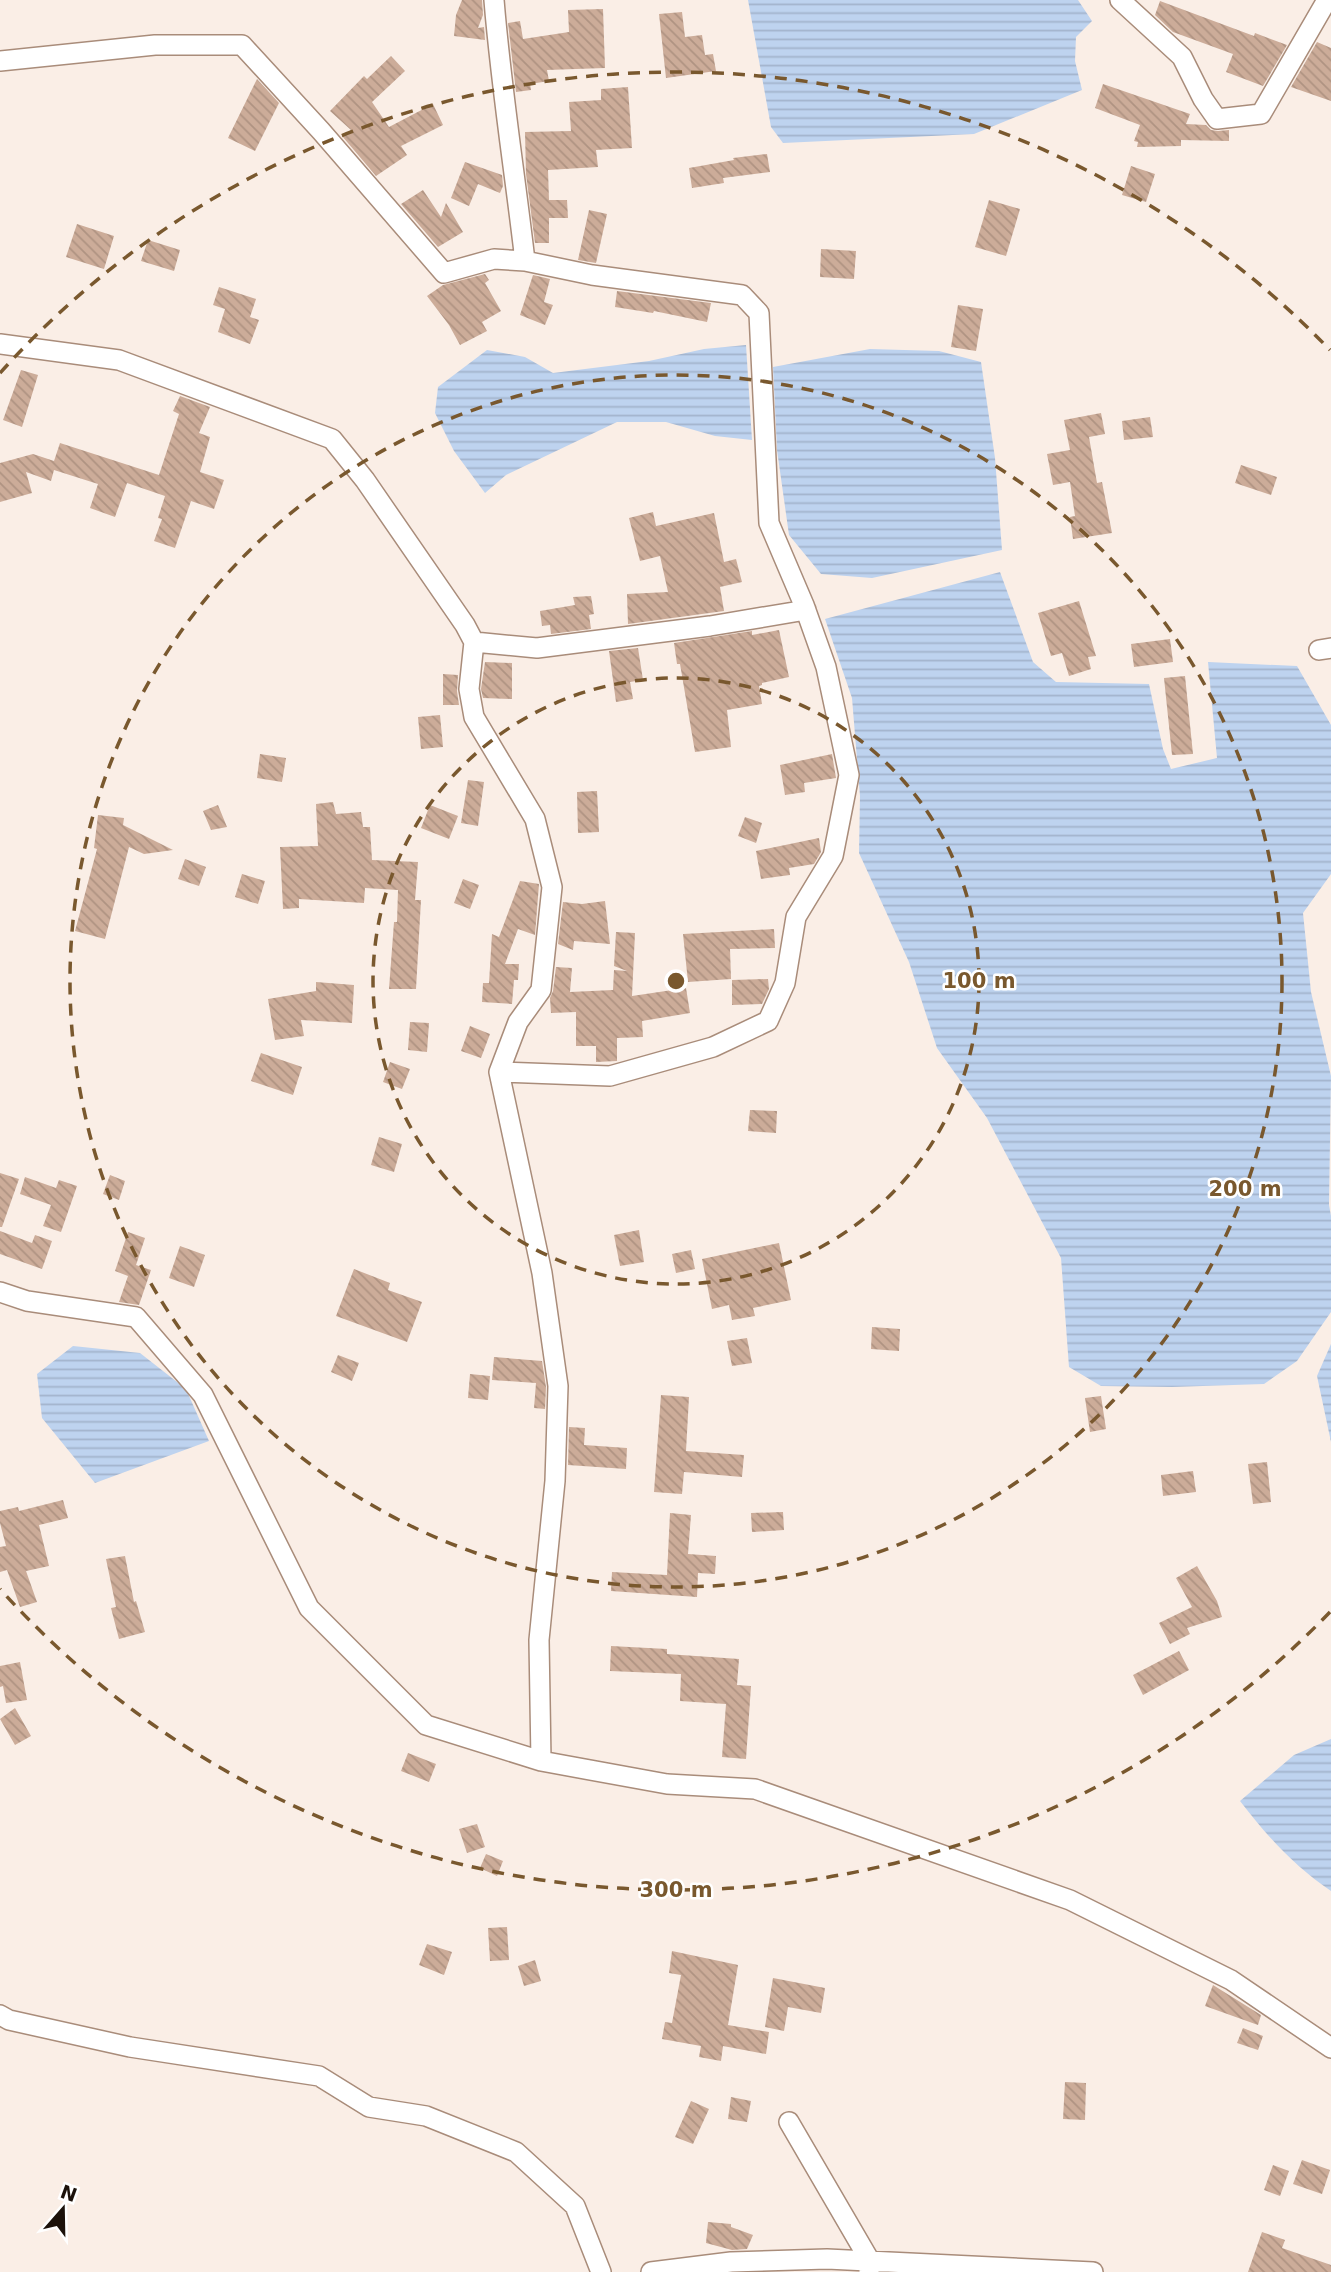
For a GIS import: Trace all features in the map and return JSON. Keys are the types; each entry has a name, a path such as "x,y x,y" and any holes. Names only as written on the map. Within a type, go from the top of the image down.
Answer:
{"street":[{"path":"494,0 499,66 526,261"},
{"path":"1120,0 1182,57 1203,99 1217,119 1261,114 1327,0"},
{"path":"0,61 155,45 242,45 321,131 444,273 494,259 526,261 592,275 742,295 759,313 769,523 806,610 826,667 849,775 833,856 796,917 785,983 768,1021 713,1047 610,1076 499,1072"},
{"path":"0,344 119,360 332,439 372,491 474,642 469,689 474,717 535,818 552,887 541,990 518,1022 499,1072 542,1273 558,1385 555,1481 539,1640 541,1760"},
{"path":"474,642 537,648 710,626 806,610"},
{"path":"0,1292 27,1301 136,1317 203,1395 309,1608 426,1725 541,1760 667,1784 755,1789 1057,1896 1231,1980 1331,2048"},
{"path":"0,2015 9,2020 130,2047 319,2076 369,2107 426,2116 516,2152 575,2206 601,2272"},
{"path":"789,2122 869,2267"},
{"path":"651,2272 732,2262 827,2259 869,2267 1093,2272"}],"water":[{"path":"748,0 1078,0 1092,21 1076,37 1075,61 1082,90 974,134 783,143 771,127"},
{"path":"746,345 752,440 715,436 666,422 617,422 506,475 485,493 454,451 435,413 438,387 487,350 525,357 553,373"},
{"path":"870,349 939,351 981,362 995,458 1002,550 872,578 821,574 789,535 777,450 773,367"},
{"path":"1000,572 1033,662 1056,682 1149,684 1163,749 1171,769 1217,758 1208,662 1297,666 1331,725 1331,874 1303,913 1311,992 1331,1076 1331,1312 1297,1361 1264,1384 1101,1386 1069,1367 1061,1258 987,1118 937,1048 909,962 859,853 860,796 852,698 825,619"},
{"path":"1331,1344 1331,1442 1317,1376"},
{"path":"73,1346 140,1353 186,1389 209,1441 95,1483 42,1418 37,1374"},
{"path":"1331,1739 1331,1891 1305,1872 1282,1850 1240,1801 1294,1755"}],"building":[{"path":"462,0 482,0 483,15 478,28 484,27 485,40 454,36 456,15"},
{"path":"1160,1 1254,36 1255,33 1287,45 1263,86 1226,72 1233,54 1173,32 1155,15"},
{"path":"603,9 605,68 547,70 549,81 530,84 531,90 516,92 508,23 520,21 523,39 569,32 568,10"},
{"path":"682,12 685,37 702,35 705,55 713,54 716,71 666,78 659,14"},
{"path":"1317,42 1331,48 1331,101 1291,87"},
{"path":"391,56 405,71 372,102 389,127 433,104 443,125 401,146 407,155 376,176 342,136 351,130 330,111 364,76 367,79"},
{"path":"257,79 279,103 255,151 228,138"},
{"path":"1103,84 1190,114 1186,124 1206,125 1211,130 1218,131 1229,130 1229,141 1181,140 1181,146 1137,147 1138,142 1134,141 1140,125 1095,108"},
{"path":"628,87 632,148 596,150 598,167 548,170 549,200 567,200 568,218 549,218 549,243 535,243 526,174 525,132 571,131 569,102 601,100 601,89"},
{"path":"767,154 770,172 723,178 724,183 692,188 689,168"},
{"path":"465,162 502,175 503,186 500,193 478,184 469,206 451,198"},
{"path":"1131,166 1155,174 1146,202 1122,195"},
{"path":"423,190 441,217 446,203 463,232 438,247 401,204"},
{"path":"989,200 1020,209 1006,256 975,247"},
{"path":"589,210 607,214 596,263 578,260"},
{"path":"77,224 114,236 104,269 66,257"},
{"path":"148,240 180,250 174,271 141,261"},
{"path":"821,249 856,251 854,279 820,277"},
{"path":"485,274 489,280 485,283 501,311 482,322 487,331 460,345 427,296 443,285"},
{"path":"533,275 550,279 544,302 553,305 545,325 520,315"},
{"path":"219,287 256,299 250,317 259,320 250,344 218,332 225,309 213,305"},
{"path":"617,291 711,303 707,322 654,311 615,307"},
{"path":"958,305 983,309 976,351 951,347"},
{"path":"21,370 38,375 22,427 3,420"},
{"path":"180,396 210,407 199,433 210,437 200,472 224,480 214,509 191,501 175,548 154,541 162,519 158,518 165,496 127,483 115,517 90,508 98,484 54,470 51,481 26,472 32,493 0,502 0,463 33,454 54,461 60,443 159,475 179,414 173,411"},
{"path":"1101,413 1105,434 1089,437 1097,483 1102,482 1112,533 1073,539 1070,517 1075,516 1070,482 1053,485 1047,454 1070,450 1064,420"},
{"path":"1150,417 1153,437 1124,440 1122,421"},
{"path":"1241,465 1277,477 1271,495 1235,483"},
{"path":"653,512 656,526 714,513 724,562 736,559 742,582 720,587 724,611 628,624 627,594 668,592 660,556 640,561 629,518"},
{"path":"591,596 594,614 589,615 591,629 551,634 550,625 542,626 540,611 575,605 573,597"},
{"path":"1079,601 1096,656 1088,657 1091,669 1069,676 1062,653 1051,656 1038,613"},
{"path":"779,630 789,677 759,686 762,704 727,710 731,747 695,752 674,643 752,631 752,635"},
{"path":"1170,639 1173,662 1134,667 1131,644"},
{"path":"638,648 643,680 630,682 633,699 616,702 609,651"},
{"path":"485,662 512,663 512,699 483,698 481,689"},
{"path":"443,674 458,675 459,705 443,705"},
{"path":"1185,676 1193,754 1172,755 1164,678"},
{"path":"440,715 443,747 421,749 418,717"},
{"path":"260,754 286,758 282,782 257,778"},
{"path":"832,754 836,778 804,783 805,792 785,795 780,765"},
{"path":"468,780 484,782 478,826 461,823"},
{"path":"597,791 599,832 578,833 577,792"},
{"path":"333,802 336,814 361,812 363,827 370,827 372,860 418,862 415,900 421,900 416,989 389,989 398,890 365,888 364,903 299,899 299,908 283,909 280,847 318,846 316,804"},
{"path":"218,805 227,827 211,830 203,811"},
{"path":"430,805 458,816 449,839 421,828"},
{"path":"98,815 124,818 123,825 173,850 144,854 129,847 105,939 75,931 97,849 94,848"},
{"path":"745,817 762,823 756,843 738,836"},
{"path":"819,838 821,852 814,864 789,868 790,875 761,879 756,851"},
{"path":"185,859 206,867 199,886 178,879"},
{"path":"242,874 265,881 258,904 235,897"},
{"path":"463,879 479,885 470,909 454,903"},
{"path":"520,881 539,884 535,935 518,929 505,964 519,964 518,980 514,980 512,1004 482,1002 483,983 489,983 492,934 499,937"},
{"path":"605,901 610,944 574,941 573,950 558,944 563,902 582,904"},
{"path":"774,929 775,948 730,949 731,979 688,982 683,934"},
{"path":"616,932 635,933 632,996 686,988 690,1013 642,1021 643,1037 617,1038 617,1061 596,1062 596,1046 576,1046 576,1012 551,1013 550,998 556,967 572,968 570,992 613,990 614,970 627,971 614,966"},
{"path":"768,979 769,989 762,1004 732,1005 732,980"},
{"path":"316,982 354,985 352,1023 301,1020 304,1036 275,1040 268,999 316,991"},
{"path":"410,1022 429,1023 427,1052 408,1050"},
{"path":"470,1026 490,1034 481,1058 461,1051"},
{"path":"261,1053 302,1067 293,1095 251,1081"},
{"path":"390,1062 410,1069 402,1089 383,1082"},
{"path":"750,1110 777,1111 776,1133 748,1131"},
{"path":"379,1137 402,1144 394,1172 371,1165"},
{"path":"0,1173 19,1179 2,1227 0,1227"},
{"path":"110,1175 125,1181 119,1200 103,1194"},
{"path":"25,1177 56,1188 59,1180 77,1186 61,1232 43,1226 51,1205 20,1194"},
{"path":"639,1230 644,1262 620,1266 614,1235"},
{"path":"0,1231 32,1243 35,1235 52,1241 42,1269 0,1254"},
{"path":"128,1232 145,1238 136,1265 151,1270 139,1305 119,1302 128,1276 115,1271"},
{"path":"779,1243 791,1300 753,1308 755,1316 732,1320 729,1305 712,1309 702,1259"},
{"path":"180,1246 205,1255 194,1287 169,1278"},
{"path":"691,1250 695,1269 676,1273 672,1254"},
{"path":"354,1269 390,1283 388,1290 422,1302 407,1342 336,1316"},
{"path":"872,1327 900,1329 899,1351 871,1349"},
{"path":"747,1338 752,1363 732,1366 727,1341"},
{"path":"338,1355 359,1363 352,1381 331,1372"},
{"path":"494,1357 542,1361 546,1387 545,1409 534,1408 536,1383 492,1380"},
{"path":"470,1374 490,1376 488,1400 468,1398"},
{"path":"661,1395 689,1397 686,1451 744,1455 742,1477 684,1472 682,1494 654,1492"},
{"path":"1101,1396 1106,1429 1090,1432 1085,1398"},
{"path":"569,1427 585,1428 584,1445 627,1448 626,1469 568,1465"},
{"path":"1267,1462 1271,1502 1253,1504 1248,1464"},
{"path":"1193,1471 1196,1492 1163,1496 1161,1475"},
{"path":"63,1500 68,1518 39,1525 49,1566 26,1571 37,1602 20,1607 7,1570 0,1572 0,1547 6,1546 0,1511 18,1507 19,1511"},
{"path":"783,1512 784,1530 752,1532 751,1513"},
{"path":"670,1513 691,1515 688,1554 716,1556 715,1574 698,1573 697,1597 611,1591 612,1572 667,1575"},
{"path":"125,1556 134,1602 136,1601 145,1632 119,1639 111,1608 116,1607 106,1559"},
{"path":"1197,1566 1217,1601 1222,1617 1187,1628 1190,1634 1170,1644 1159,1623 1192,1607 1176,1578"},
{"path":"611,1646 667,1649 667,1654 739,1659 737,1685 751,1686 746,1759 722,1757 726,1704 680,1701 681,1674 610,1671"},
{"path":"1179,1651 1189,1670 1143,1695 1133,1675"},
{"path":"20,1662 27,1700 6,1703 3,1686 0,1687 0,1666"},
{"path":"15,1708 31,1736 15,1745 0,1719"},
{"path":"408,1753 436,1764 429,1782 401,1771"},
{"path":"477,1824 485,1847 467,1853 459,1829"},
{"path":"486,1854 503,1861 497,1876 480,1868"},
{"path":"507,1927 509,1960 490,1961 488,1928"},
{"path":"427,1944 452,1952 444,1975 419,1965"},
{"path":"672,1951 738,1965 728,2025 769,2032 766,2054 723,2046 721,2061 699,2057 701,2046 662,2039 665,2022 672,2023 681,1975 669,1973"},
{"path":"535,1960 541,1981 524,1986 518,1966"},
{"path":"773,1978 825,1988 821,2013 788,2007 784,2031 765,2027"},
{"path":"1213,1985 1261,2015 1258,2025 1205,2006"},
{"path":"1243,2028 1263,2036 1258,2050 1237,2043"},
{"path":"1065,2082 1086,2083 1085,2120 1063,2119"},
{"path":"731,2097 751,2101 747,2122 728,2119"},
{"path":"691,2101 709,2109 693,2144 675,2137"},
{"path":"1302,2160 1330,2170 1322,2194 1293,2184"},
{"path":"1273,2165 1289,2171 1280,2196 1264,2190"},
{"path":"708,2222 731,2224 731,2227 753,2235 747,2249 732,2250 706,2243"},
{"path":"1262,2232 1285,2240 1282,2248 1331,2265 1331,2272 1248,2272"}]}
